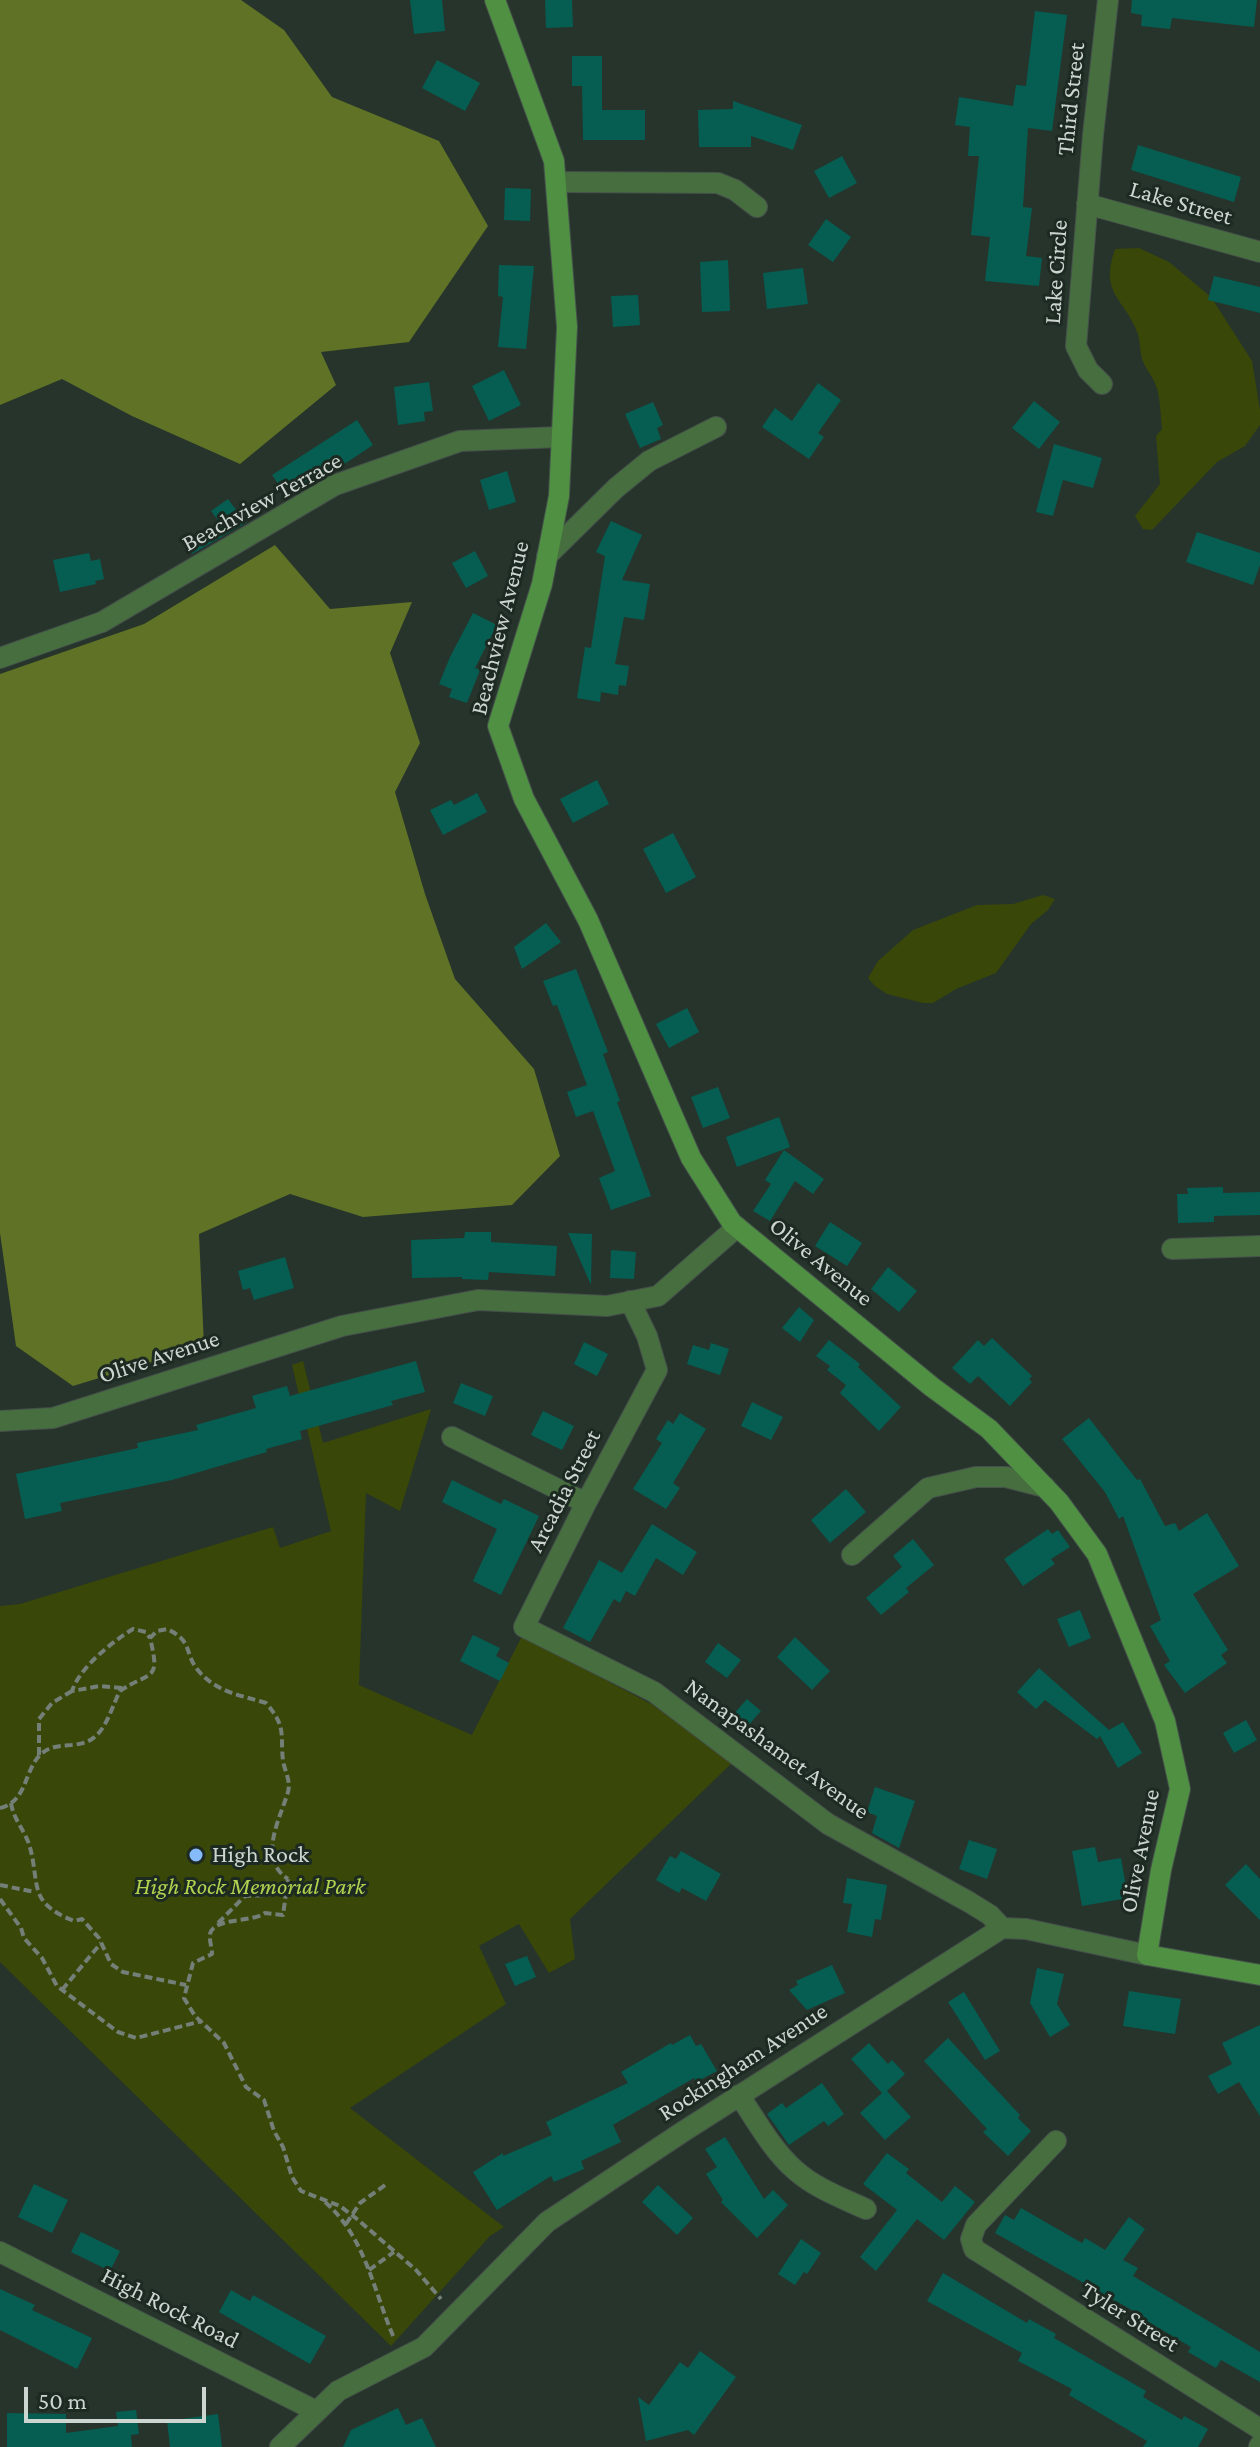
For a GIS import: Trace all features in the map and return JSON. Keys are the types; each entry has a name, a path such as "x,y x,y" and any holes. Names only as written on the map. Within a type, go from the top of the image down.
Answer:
{"street":[{"name":"Beachview Avenue","path":"495,0 554,161 567,327 559,496 542,584 498,726 524,799 588,920 691,1158 737,1227"},
{"name":"Third Street","path":"1087,204 1108,0"},
{"path":"558,182 718,183 735,190 757,207"},
{"name":"Lake Street","path":"1087,204 1260,252"},
{"name":"Lake Circle","path":"1087,204 1076,346 1088,370 1102,384"},
{"path":"547,556 616,488 649,461 716,427"},
{"name":"Beachview Terrace","path":"0,658 102,622 335,485 460,441 561,437"},
{"name":"Olive Avenue","path":"0,1421 53,1418 342,1326 478,1300 607,1306 658,1296 737,1227 932,1387 989,1429 1045,1487 1097,1554 1165,1721 1180,1789 1161,1870 1147,1955"},
{"path":"1172,1249 1260,1246"},
{"name":"Arcadia Street","path":"601,1666 524,1627 657,1370 647,1336 630,1301"},
{"path":"452,1437 586,1503"},
{"path":"852,1555 928,1488 976,1477 1006,1477 1045,1487"},
{"name":"Nanapashamet Avenue","path":"601,1666 654,1692 828,1824 969,1902 990,1915 1002,1928"},
{"path":"1002,1928 1026,1929 1260,1975"},
{"name":"Rockingham Avenue","path":"280,2447 338,2391 424,2347 547,2222 739,2095 1002,1928"},
{"path":"739,2095 795,2170 816,2185 866,2209"},
{"name":"Tyler Street","path":"1056,2141 976,2225 971,2239 974,2249 1260,2429"},
{"name":"High Rock Road","path":"0,2252 316,2411"}],"path":[{"path":"0,1808 11,1803 26,1785 39,1755 39,1719 52,1703 72,1691 100,1686 124,1689 143,1682 154,1671 156,1662 150,1638 142,1630 133,1629 111,1642 93,1664 76,1677 72,1691"},
{"path":"150,1638 157,1631 167,1629 175,1633 189,1648 196,1667 220,1689 239,1698 266,1703 271,1710 284,1737 283,1761 288,1778 288,1791 276,1826 273,1859 279,1874 288,1879"},
{"path":"39,1755 60,1744 93,1739 124,1689"},
{"path":"11,1803 12,1813 28,1841 36,1877 35,1892"},
{"path":"213,1928 225,1921 258,1918 265,1913 283,1915 288,1879"},
{"path":"288,1879 268,1895 245,1896 213,1928 209,1935 212,1954 193,1963 184,1998 189,2008 224,2043 246,2087 264,2100 296,2184 308,2196 340,2206 353,2215 416,2270 455,2316"},
{"path":"0,1885 35,1892 45,1905 63,1917 74,1921 82,1919 101,1943 111,1964 123,1972 186,1985"},
{"path":"0,1899 62,1990 127,2037 136,2038 202,2021"},
{"path":"62,1990 101,1943"},
{"path":"346,2224 360,2203 388,2183"},
{"path":"323,2200 342,2217 367,2260 384,2315 402,2358"},
{"path":"369,2270 394,2252"}],"green space":[{"path":"0,0 241,0 284,30 332,97 439,141 488,226 409,342 321,352 336,385 240,464 132,416 62,379 0,405"},
{"path":"1139,248 1169,262 1211,297 1252,361 1260,410 1260,425 1245,446 1217,462 1152,530 1143,529 1135,516 1160,484 1156,436 1162,429 1158,395 1155,382 1142,359 1138,334 1112,287 1110,277 1115,249"},
{"path":"275,545 330,609 412,602 390,653 420,743 395,792 425,894 455,979 534,1069 560,1156 512,1205 363,1217 290,1194 199,1234 204,1346 73,1386 16,1346 0,1233 0,674 144,624"},
{"path":"1043,895 1055,899 1048,910 1031,924 996,973 956,989 933,1003 887,994 868,978 878,961 913,930 977,905 1013,904"},
{"name":"High Rock Memorial Park","path":"303,1361 323,1443 431,1409 400,1511 366,1493 359,1685 472,1735 522,1636 653,1705 733,1762 570,1919 575,1959 549,1973 519,1924 479,1946 506,2004 350,2108 504,2227 490,2236 391,2346 0,1962 0,1606 20,1604 273,1527 280,1548 331,1531 292,1365"}],"building":[{"path":"410,0 442,0 445,31 414,34"},
{"path":"545,0 572,0 573,27 546,28"},
{"path":"1132,0 1257,0 1254,27 1172,18 1170,29 1141,26 1142,15 1131,13"},
{"path":"1035,11 1067,15 1052,131 1028,128 1023,207 1032,208 1026,256 1042,258 1039,286 985,281 990,237 971,235 979,156 968,156 970,127 955,125 959,97 1013,106 1016,85 1026,86"},
{"path":"572,56 602,56 602,110 645,110 645,140 583,140 582,86 572,86"},
{"path":"437,60 480,83 465,111 422,88"},
{"path":"733,101 802,125 793,150 751,136 751,147 699,147 698,110 733,109"},
{"path":"1138,145 1241,177 1234,202 1131,170"},
{"path":"842,156 857,183 829,198 814,171"},
{"path":"505,188 531,189 530,221 504,220"},
{"path":"826,219 851,237 833,262 808,245"},
{"path":"728,260 730,311 702,312 700,262"},
{"path":"499,265 534,266 526,349 498,347 503,297 498,296"},
{"path":"803,268 808,304 767,309 763,273"},
{"path":"1214,276 1260,287 1260,313 1208,300"},
{"path":"638,295 640,325 613,327 611,296"},
{"path":"504,370 521,405 489,421 472,386"},
{"path":"429,382 433,411 424,412 425,421 398,425 394,387"},
{"path":"818,383 841,400 818,433 824,437 809,459 762,427 775,408 792,421"},
{"path":"1034,401 1060,422 1039,449 1012,428"},
{"path":"653,402 663,425 657,428 661,439 640,448 625,414"},
{"path":"357,420 373,445 287,497 272,475"},
{"path":"1054,444 1102,458 1093,488 1063,480 1053,516 1036,512"},
{"path":"507,471 516,502 489,510 480,480"},
{"path":"228,499 246,523 192,554 188,549 221,524 211,511"},
{"path":"611,521 642,535 622,580 650,584 644,620 624,617 615,664 629,666 626,686 619,685 618,695 601,692 600,702 577,698 585,647 591,648 605,556 596,552"},
{"path":"1197,532 1260,553 1260,565 1253,585 1186,562"},
{"path":"475,551 488,576 466,588 452,563"},
{"path":"89,553 91,561 100,559 104,579 95,581 96,584 60,592 53,560"},
{"path":"473,613 497,625 475,668 480,670 467,703 449,697 452,689 439,684"},
{"path":"597,780 609,804 573,823 560,799"},
{"path":"477,793 487,812 443,835 430,810 451,800 454,805"},
{"path":"673,833 696,877 666,893 643,849"},
{"path":"546,923 561,942 522,969 514,947"},
{"path":"576,969 608,1052 603,1054 620,1101 617,1102 651,1196 611,1210 599,1178 615,1171 593,1111 576,1117 567,1092 587,1085 557,1005 553,1006 543,981"},
{"path":"687,1008 699,1032 669,1048 656,1024"},
{"path":"718,1087 730,1118 703,1128 691,1097"},
{"path":"779,1117 790,1147 737,1167 726,1137"},
{"path":"784,1150 824,1179 813,1194 795,1181 770,1221 753,1211 771,1184 765,1180"},
{"path":"1223,1187 1223,1193 1260,1192 1260,1215 1214,1216 1214,1222 1178,1223 1177,1194 1188,1194 1187,1188"},
{"path":"830,1222 862,1243 847,1266 815,1246"},
{"path":"465,1232 491,1232 491,1242 557,1246 555,1276 489,1272 488,1280 412,1278 411,1240 464,1238"},
{"path":"568,1233 592,1234 591,1285"},
{"path":"611,1250 636,1252 634,1279 610,1278"},
{"path":"285,1257 294,1288 254,1300 250,1288 243,1290 238,1271"},
{"path":"888,1267 917,1291 899,1312 871,1289"},
{"path":"799,1307 814,1320 800,1342 782,1328"},
{"path":"992,1338 1032,1376 1029,1379 1032,1382 1010,1406 978,1376 970,1384 952,1368 978,1340 984,1346"},
{"path":"829,1340 860,1364 858,1367 901,1407 879,1431 840,1393 846,1385 827,1370 830,1366 816,1356"},
{"path":"584,1342 608,1354 597,1376 574,1364"},
{"path":"711,1343 729,1349 720,1375 687,1364 693,1345 709,1350"},
{"path":"416,1361 425,1392 391,1401 393,1405 300,1431 302,1439 266,1449 267,1452 172,1480 60,1503 62,1511 25,1519 16,1474 138,1448 137,1443 198,1430 196,1425 256,1408 252,1396 287,1386 290,1396"},
{"path":"461,1383 493,1396 485,1416 453,1403"},
{"path":"752,1402 783,1417 771,1440 741,1426"},
{"path":"543,1411 574,1426 562,1450 531,1435"},
{"path":"680,1413 706,1429 673,1483 680,1488 666,1509 633,1489 662,1443 656,1439 668,1420 673,1424"},
{"path":"1089,1418 1137,1480 1140,1479 1165,1526 1175,1523 1179,1531 1207,1513 1239,1566 1193,1594 1228,1650 1221,1655 1227,1663 1185,1693 1164,1665 1170,1661 1150,1626 1161,1620 1123,1516 1119,1519 1105,1492 1062,1439"},
{"path":"452,1480 501,1504 504,1499 539,1516 501,1595 473,1581 497,1529 442,1502"},
{"path":"846,1489 866,1512 830,1543 811,1520"},
{"path":"652,1524 697,1552 683,1575 656,1558 635,1596 626,1591 620,1603 614,1599 590,1642 563,1628 599,1560 622,1573"},
{"path":"1048,1529 1052,1534 1058,1530 1070,1547 1051,1559 1055,1564 1023,1586 1004,1559"},
{"path":"913,1539 934,1565 906,1588 909,1592 881,1615 866,1598 902,1567 893,1556"},
{"path":"1080,1610 1091,1638 1069,1647 1057,1619"},
{"path":"473,1635 500,1648 496,1656 509,1663 500,1681 460,1661"},
{"path":"795,1637 830,1671 812,1690 777,1657"},
{"path":"718,1643 741,1660 727,1678 705,1662"},
{"path":"1039,1668 1109,1730 1123,1722 1142,1753 1118,1768 1100,1736 1097,1739 1045,1700 1036,1709 1017,1692"},
{"path":"747,1699 761,1711 746,1728 732,1716"},
{"path":"1246,1720 1257,1740 1234,1753 1223,1733"},
{"path":"875,1787 915,1801 899,1848 872,1833 877,1816 867,1812"},
{"path":"969,1840 997,1849 987,1879 959,1869"},
{"path":"1095,1847 1098,1862 1121,1858 1128,1898 1082,1906 1072,1851"},
{"path":"681,1851 721,1874 706,1901 682,1888 679,1893 656,1880 670,1856 676,1859"},
{"path":"1246,1864 1260,1879 1260,1920 1225,1885"},
{"path":"847,1878 887,1885 881,1920 875,1919 872,1937 847,1932 852,1904 843,1903"},
{"path":"527,1956 536,1977 515,1986 505,1964"},
{"path":"832,1965 845,1993 807,2010 789,1990 798,1985 796,1981"},
{"path":"1037,1968 1064,1974 1057,2004 1070,2025 1050,2037 1030,2003"},
{"path":"1129,1991 1181,1999 1175,2034 1123,2026"},
{"path":"964,1992 1000,2051 985,2060 948,2002"},
{"path":"1260,2025 1260,2116 1239,2082 1218,2094 1208,2076 1232,2064 1222,2043"},
{"path":"690,2035 696,2046 701,2044 717,2071 696,2082 694,2078 613,2125 621,2142 581,2161 584,2169 554,2182 551,2176 497,2210 473,2172 503,2153 503,2156 552,2135 546,2122 628,2083 621,2072"},
{"path":"948,2038 1020,2115 1018,2118 1031,2131 1008,2156 983,2132 987,2129 924,2061"},
{"path":"869,2043 888,2064 892,2060 905,2074 887,2091 911,2117 885,2140 860,2113 882,2093 851,2059"},
{"path":"822,2083 844,2114 828,2126 824,2121 789,2145 767,2114 782,2103 786,2108"},
{"path":"725,2137 764,2199 773,2190 788,2205 757,2238 721,2202 723,2200 706,2174 717,2167 705,2149"},
{"path":"887,2153 909,2169 906,2173 942,2202 955,2186 975,2202 944,2240 917,2219 876,2271 860,2257 897,2210 863,2184"},
{"path":"34,2184 68,2200 52,2233 18,2217"},
{"path":"658,2185 693,2218 677,2235 642,2202"},
{"path":"1021,2208 1082,2243 1085,2238 1105,2250 1129,2217 1145,2229 1123,2260 1138,2268 1133,2276 1260,2352 1260,2382 1221,2360 1216,2368 1188,2352 1191,2347 1146,2318 995,2233 1005,2215 1014,2220"},
{"path":"81,2232 120,2251 110,2271 71,2252"},
{"path":"801,2239 821,2253 795,2285 778,2274"},
{"path":"943,2273 1027,2323 1029,2319 1056,2334 1054,2338 1146,2391 1143,2397 1182,2420 1184,2416 1208,2429 1198,2447 1143,2447 1147,2441 1069,2395 1072,2389 1018,2361 1022,2353 927,2301"},
{"path":"0,2289 35,2305 32,2310 92,2338 77,2369 0,2330"},
{"path":"231,2290 250,2301 253,2295 326,2336 310,2364 219,2312"},
{"path":"700,2351 736,2377 694,2435 688,2430 646,2441 638,2397 649,2405 680,2362 688,2368"},
{"path":"398,2408 406,2425 422,2418 436,2447 343,2447 351,2430"},
{"path":"136,2410 139,2434 131,2435 132,2447 7,2447 7,2413 66,2414 66,2433 118,2426 116,2412"},
{"path":"218,2414 222,2447 170,2447 167,2421"}],"place":[{"name":"High Rock","path":"196,1855"}]}
